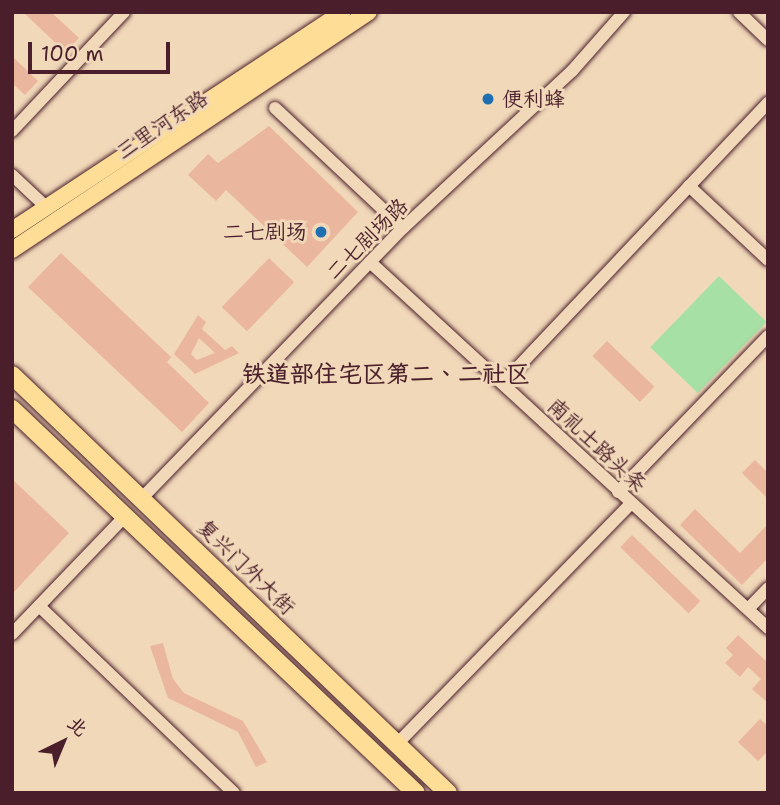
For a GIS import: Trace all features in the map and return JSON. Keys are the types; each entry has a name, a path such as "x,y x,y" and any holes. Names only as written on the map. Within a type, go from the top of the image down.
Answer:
{"highway":[{"name":"复兴门外大街","path":"12,375 448,793"},
{"path":"12,409 416,793"}],"main road":[{"name":"三里河东路","path":"12,230 342,12"},
{"name":"三里河东路","path":"12,250 369,12"}],"street":[{"path":"12,131 124,12"},
{"name":"二七剧场路","path":"142,498 403,228 572,71 624,12"},
{"path":"739,12 768,40"},
{"path":"503,383 768,103"},
{"path":"275,108 403,228"},
{"path":"12,175 46,207"},
{"path":"689,186 768,260"},
{"name":"南礼士路头条","path":"370,262 768,628"},
{"path":"618,492 768,336"},
{"path":"397,744 631,503"},
{"path":"12,634 125,516"},
{"path":"748,609 768,588"},
{"path":"38,607 234,793"}],"green space":[{"path":"719,276 766,322 698,393 650,347"}],"building":[{"path":"23,12 51,12 79,38 65,52"},
{"path":"12,56 38,81 25,95 12,83"},
{"path":"269,126 358,212 307,267 226,190 216,201 188,175 208,154 218,163"},
{"path":"61,253 171,357 167,362 209,403 182,432 28,287"},
{"path":"269,258 294,282 247,331 222,307"},
{"path":"198,315 206,322 202,329 225,350 232,346 239,353 195,374 174,354","holes":["199,338 215,353 197,360 191,354"]},
{"path":"607,341 654,387 640,402 592,356"},
{"path":"755,460 768,473 768,499 742,473"},
{"path":"12,479 69,533 12,594"},
{"path":"695,509 740,553 768,524 768,558 742,585 680,525"},
{"path":"632,535 700,601 689,613 620,547"},
{"path":"738,635 768,663 768,703 752,689 761,679 748,667 740,677 725,663 733,655 726,648"},
{"path":"163,643 173,679 184,693 243,721 267,762 256,767 238,732 168,698 150,646"},
{"path":"760,719 768,726 768,751 758,761 738,742"}],"place":[{"name":"便利蜂","path":"488,99"},
{"name":"二七剧场","path":"321,232"}],"district":[{"name":"铁道部住宅区第二、二社区","path":"386,375"}]}
